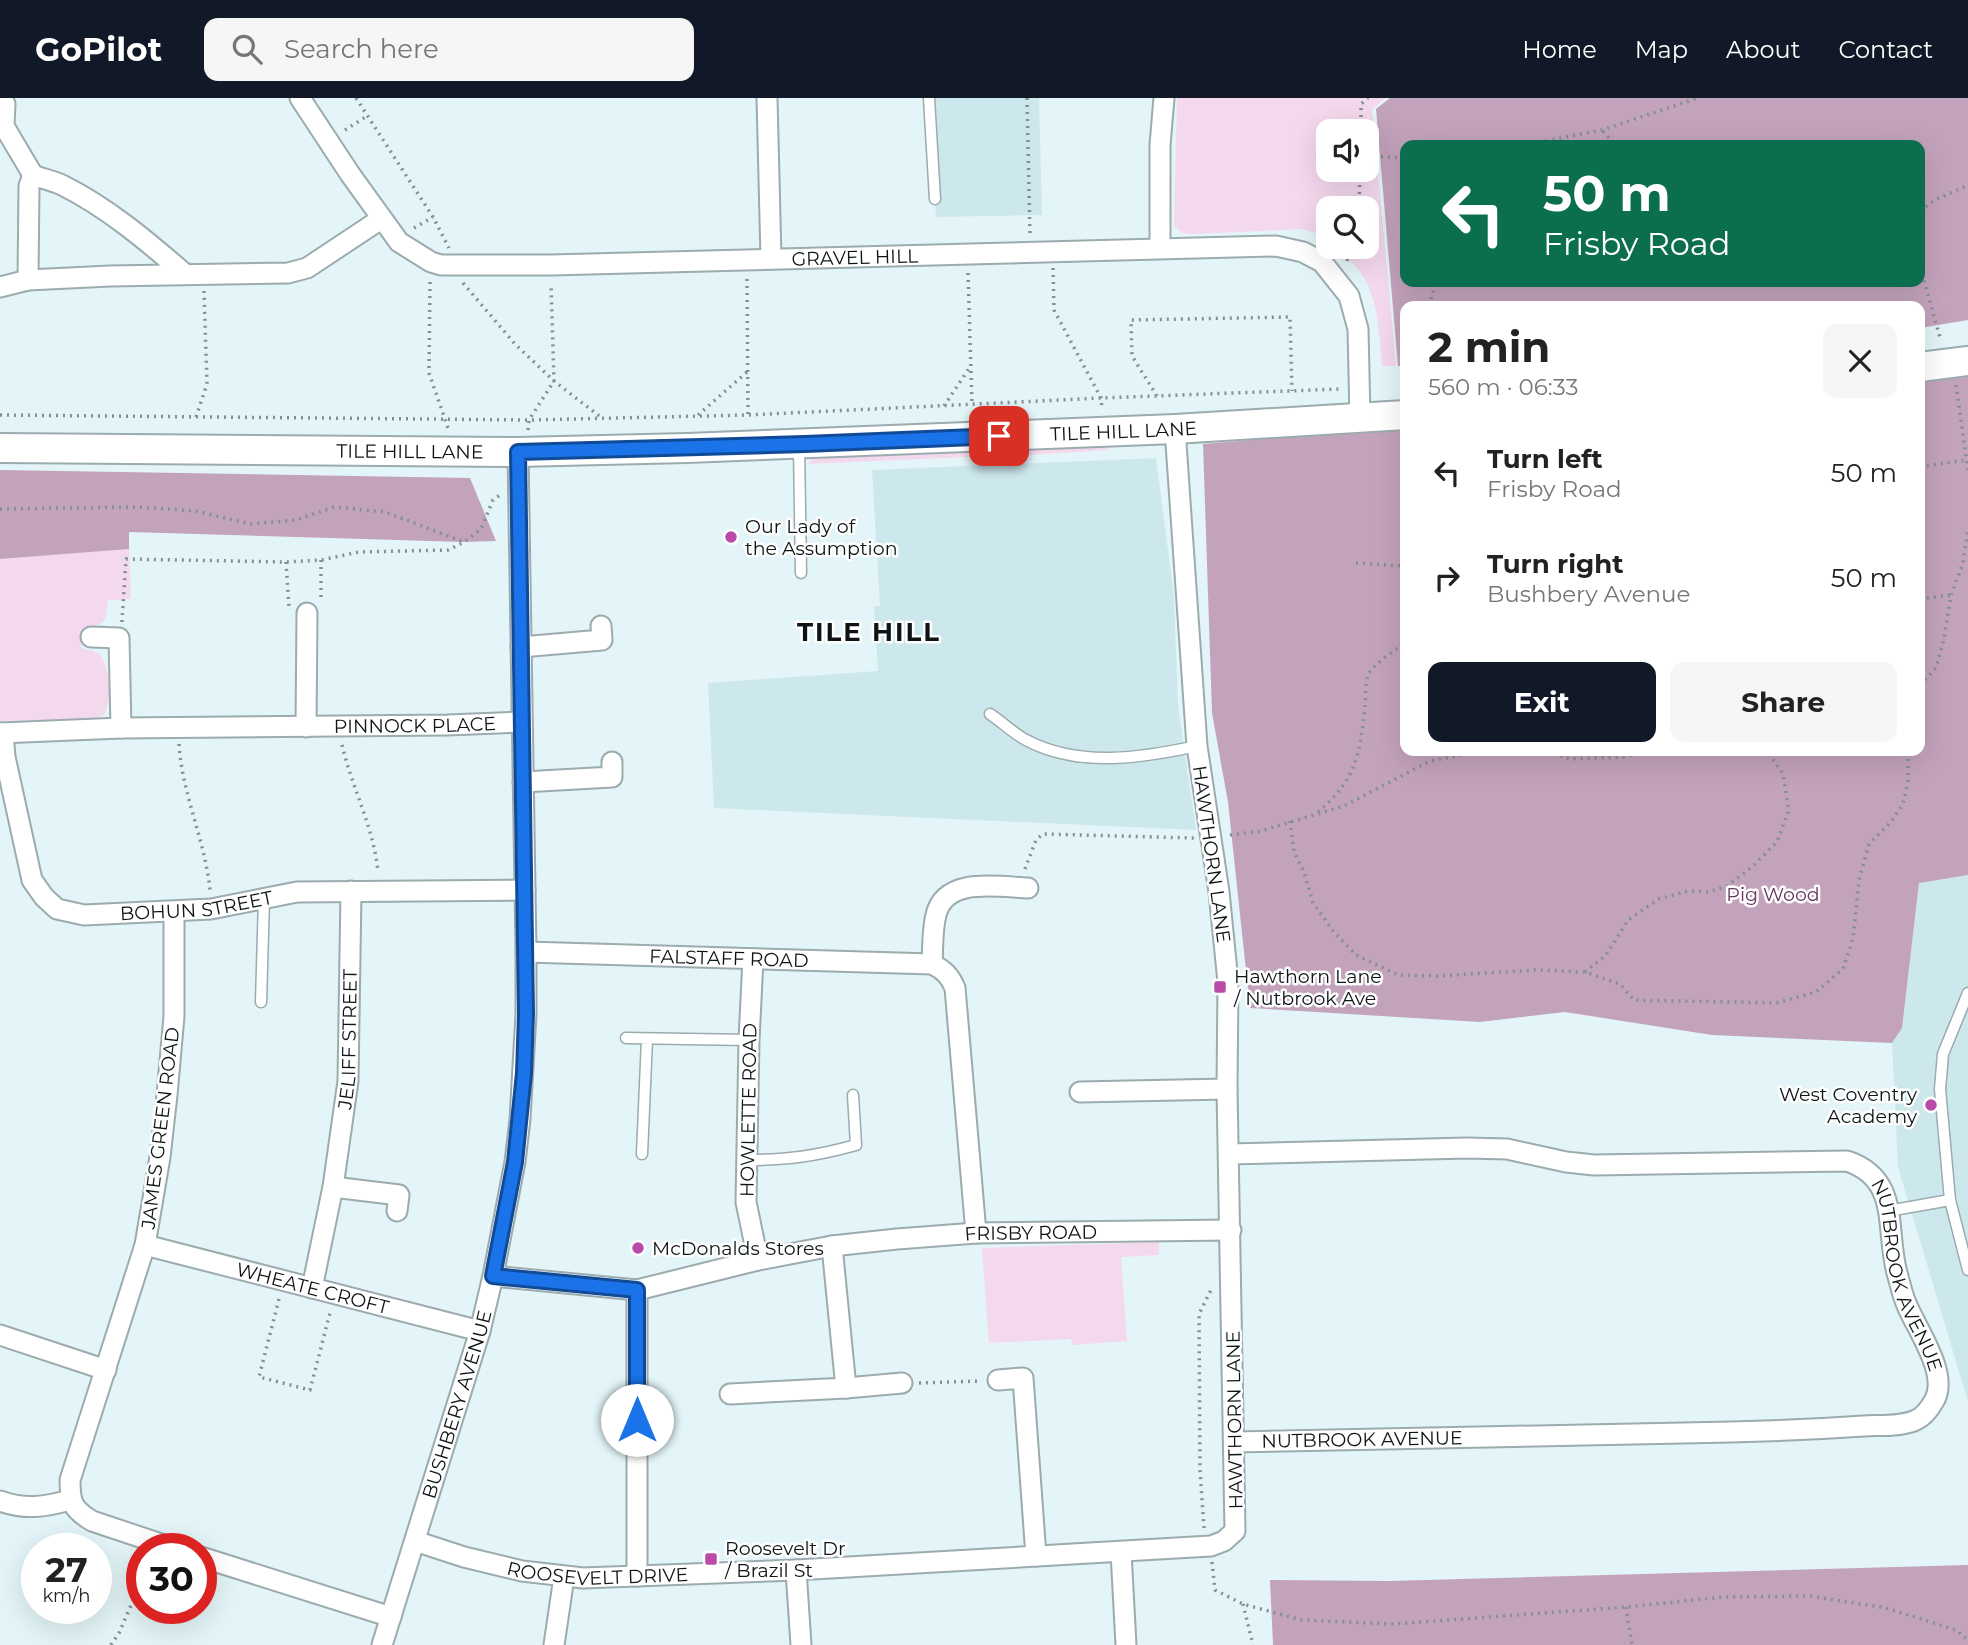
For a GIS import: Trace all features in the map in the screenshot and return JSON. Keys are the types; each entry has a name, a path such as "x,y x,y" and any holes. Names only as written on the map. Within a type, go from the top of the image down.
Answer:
{"main road":[{"path":"1925,366 1961,368"},
{"name":"TILE HILL LANE","path":"0,448 518,452 1113,432 1400,415"}],"street":[{"name":"GRAVEL HILL","path":"300,98 399,242 430,262 459,267 1160,248 1276,246 1303,251 1322,262 1349,296 1357,329 1360,419"},
{"path":"766,98 771,259"},
{"path":"1160,248 1160,145 1164,98"},
{"path":"5,101 4,125 33,175 64,186 195,274"},
{"path":"28,280 29,186 33,175"},
{"path":"0,287 28,280 195,274 288,274 307,268 381,219"},
{"name":"HAWTHORN LANE","path":"1175,429 1197,747 1216,837 1228,982 1227,1089 1236,1531"},
{"name":"BUSHBERY AVENUE","path":"382,1645 480,1331 515,1162 520,1119 526,1026 526,952 518,452"},
{"name":"PINNOCK PLACE","path":"306,727 307,613"},
{"path":"520,647 602,640 601,626"},
{"path":"91,637 119,638 121,727"},
{"name":"PINNOCK PLACE","path":"1,733 121,727 306,727 522,722"},
{"name":"BOHUN STREET","path":"1,733 32,880 57,909 84,915 174,912 211,909 297,892 525,890"},
{"path":"523,782 611,776 612,762"},
{"path":"976,1233 956,988 951,977 932,964 936,914 942,901 958,889 1019,888"},
{"name":"JELIFF STREET","path":"312,1288 333,1187 348,1081 351,891"},
{"name":"JAMES GREEN ROAD","path":"70,1500 70,1480 74,1465 145,1245 160,1157 170,1068 174,1016 174,912"},
{"name":"FALSTAFF ROAD","path":"526,952 932,964"},
{"name":"HOWLETTE ROAD","path":"753,959 748,1040 746,1202 758,1260"},
{"path":"1080,1093 1227,1089"},
{"name":"NUTBROOK AVENUE","path":"1229,1154 1467,1148 1507,1149 1566,1162 1594,1165 1847,1161 1862,1166 1884,1189 1893,1258 1905,1302 1935,1365 1939,1384 1936,1399 1927,1411 1916,1420 1898,1424 1797,1431 1234,1442"},
{"path":"333,1187 399,1195 397,1212"},
{"name":"FRISBY ROAD","path":"493,1276 637,1290 758,1260 832,1246 976,1233 1231,1230"},
{"name":"WHEATE CROFT","path":"145,1245 480,1331"},
{"path":"832,1246 846,1388"},
{"path":"637,1290 637,1576"},
{"path":"0,1335 106,1370"},
{"path":"998,1380 1023,1378 1036,1556"},
{"path":"730,1394 902,1383"},
{"path":"0,1501 19,1508 47,1506 70,1500 80,1514 92,1521 128,1533"},
{"name":"ROOSEVELT DRIVE","path":"415,1541 464,1557 522,1571 565,1577 796,1570 1211,1546 1224,1541 1236,1531"},
{"path":"1121,1552 1126,1645"},
{"path":"217,1562 391,1617"},
{"path":"796,1570 801,1645"},
{"path":"554,1645 565,1577"}],"lane":[{"path":"929,98 935,199"},
{"path":"800,444 801,573"},
{"path":"990,714 1025,739 1057,752 1124,759 1197,747"},
{"path":"261,1002 264,899"},
{"path":"1968,993 1948,1038 1940,1069 1950,1200 1968,1270"},
{"path":"626,1038 748,1040"},
{"path":"642,1154 647,1039"},
{"path":"747,1160 791,1160 856,1145 853,1095"},
{"path":"1888,1211 1950,1200"}],"path":[{"path":"1027,98 1030,252"},
{"path":"1361,119 1361,101 1368,98"},
{"path":"1549,140 1602,130 1694,99"},
{"path":"328,141 367,116"},
{"path":"1602,130 1611,140"},
{"path":"1379,156 1400,158"},
{"path":"1925,207 1968,185"},
{"path":"1052,251 1054,310 1101,398 1102,418 1113,418 1113,432"},
{"path":"967,253 972,404"},
{"path":"746,260 749,424"},
{"path":"430,262 429,373 445,420"},
{"path":"547,451 546,438 528,437 528,420 554,381 551,265"},
{"path":"195,274 207,384 196,417"},
{"path":"1925,285 1941,341"},
{"path":"1157,396 1132,356 1131,320 1290,317 1292,391"},
{"path":"944,406 971,365"},
{"path":"1961,368 1968,470"},
{"path":"696,416 748,371"},
{"path":"554,381 603,419"},
{"path":"0,415 603,419 1359,388"},
{"path":"1925,466 1966,460"},
{"path":"119,638 125,601 127,559 286,562 321,560 359,552 448,550 481,529 493,500 519,481"},
{"path":"0,509 137,507 197,511 250,523 296,520 334,508 385,512 464,542"},
{"path":"1925,680 1936,668 1951,595 1963,563 1968,529"},
{"path":"286,562 287,607 307,613 321,608 321,560"},
{"path":"1356,563 1400,566"},
{"path":"1925,598 1951,595"},
{"path":"1317,814 1335,798 1355,766 1362,737 1368,674 1400,646"},
{"path":"341,726 342,746 371,832 379,891"},
{"path":"179,728 180,768 207,863 211,909"},
{"path":"1019,888 1036,840 1043,834 1216,837 1261,831 1344,806 1430,761 1458,756"},
{"path":"1561,756 1570,759 1629,756"},
{"path":"1585,972 1606,955 1628,920 1659,899 1688,891 1709,892 1727,886 1752,867 1777,842 1789,810 1783,774 1770,756"},
{"path":"1290,821 1294,852 1304,872 1313,902 1333,931 1356,955 1398,975 1437,976 1535,970 1585,972 1620,984 1634,1000 1776,1003 1816,992 1843,969 1853,939 1859,880 1868,844 1891,822 1903,804 1908,781 1908,756"},
{"path":"1231,1270 1226,1269 1199,1314 1200,1470 1204,1532 1211,1546 1215,1590 1243,1604 1301,1620 1394,1624 1723,1597 1810,1596 1886,1608 1956,1630 1968,1640"},
{"path":"284,1281 259,1377 310,1390 335,1294"},
{"path":"902,1383 998,1380"},
{"path":"1243,1604 1253,1645"},
{"path":"1626,1606 1632,1645"},
{"path":"111,1645 126,1617"}],"shaded area":[{"path":"930,98 1039,98 1042,215 936,217"},
{"path":"1177,98 1386,98 1372,109 1373,119 1316,119 1316,182 1379,182 1396,366 1382,366 1374,303 1365,280 1348,259 1379,259 1379,196 1316,196 1316,234 1303,229 1182,233 1174,226"},
{"path":"1108,445 1108,450 997,457 997,450"},
{"path":"967,451 968,457 808,464 813,457"},
{"path":"1156,458 1174,596 1178,706 1196,830 714,808 708,683 878,671 874,606 880,606 872,470"},
{"path":"129,549 131,599 108,600 104,620 82,633 81,648 99,653 106,668 110,691 104,715 96,719 0,721 0,559"},
{"name":"West Coventry Academy","path":"1968,875 1968,1402 1898,1167 1892,1043 1902,1028 1919,882"},
{"path":"1159,1242 1159,1255 1121,1257 1127,1341 1072,1345 1071,1339 989,1343 982,1248"}],"green space":[{"path":"1390,98 1968,98 1968,320 1925,327 1925,301 1400,301 1400,366 1376,109"},
{"name":"Pig Wood","path":"1968,377 1968,875 1919,883 1902,1028 1892,1043 1712,1035 1565,1012 1480,1022 1250,1008 1228,802 1212,713 1203,444 1400,427 1400,756 1925,756 1925,381"},
{"path":"0,470 470,478 496,541 129,532 129,549 0,559"},
{"path":"1968,1565 1968,1645 1273,1645 1270,1580 1389,1581"}],"place":[{"name":"Our Lady of the Assumption","path":"731,537"},
{"name":"Hawthorn Lane / Nutbrook Ave","path":"1220,987"},
{"name":"West Coventry Academy","path":"1931,1105"},
{"name":"McDonalds Stores","path":"638,1248"},
{"name":"Roosevelt Dr / Brazil St","path":"711,1559"}],"district":[{"name":"TILE HILL","path":"869,632"}],"route":[{"path":"637,1420 637,1290 493,1276 515,1162 524,1073 526,1014 518,452 999,436"}]}
